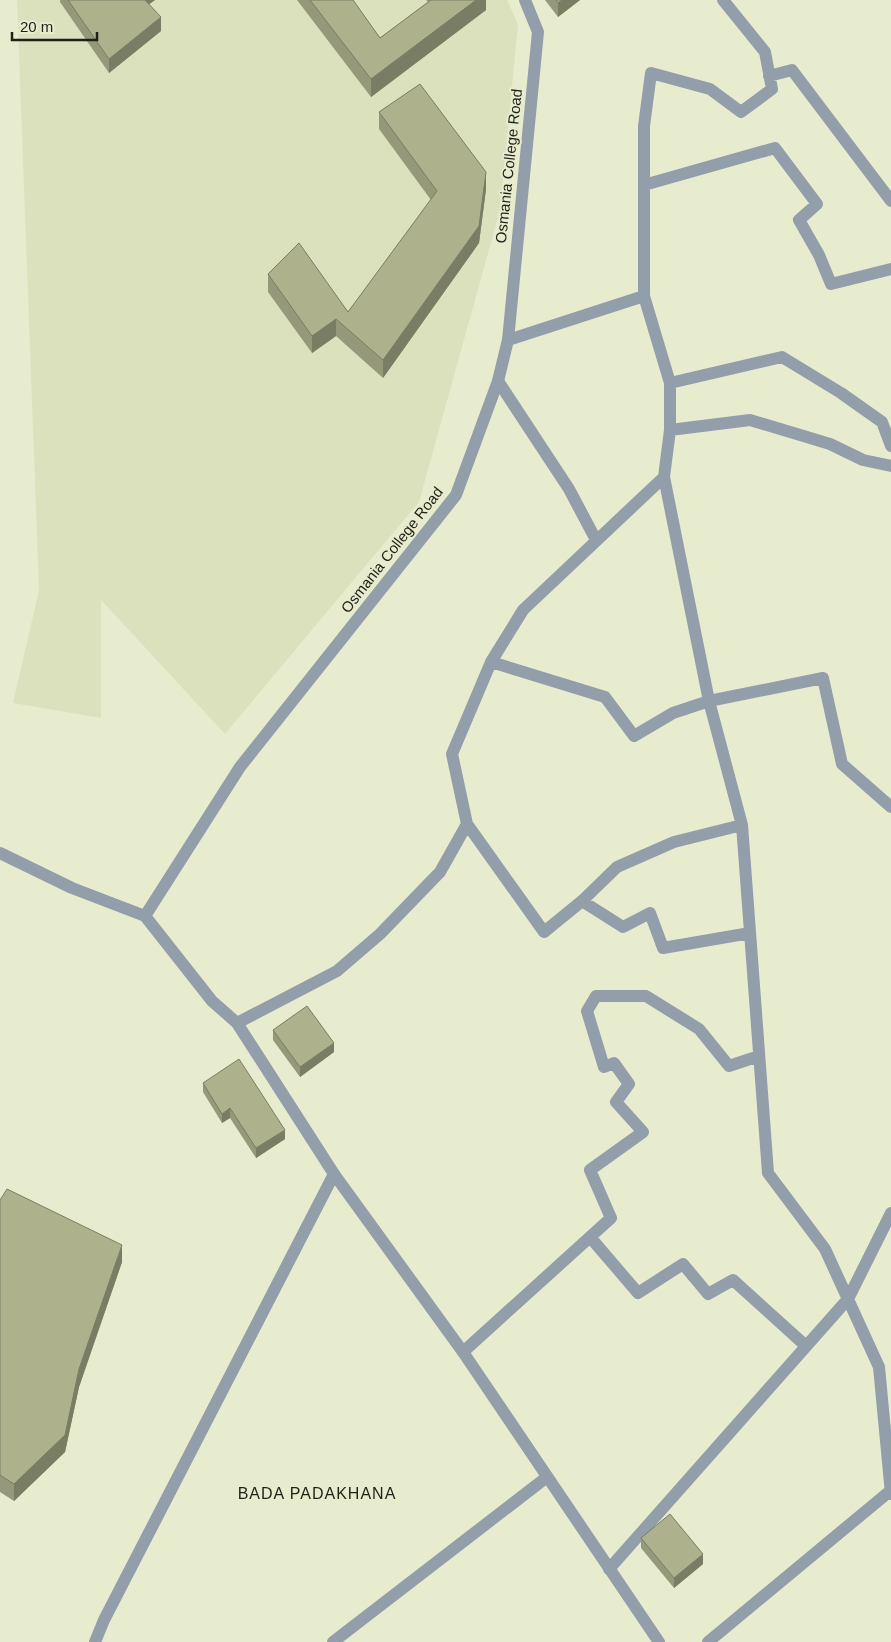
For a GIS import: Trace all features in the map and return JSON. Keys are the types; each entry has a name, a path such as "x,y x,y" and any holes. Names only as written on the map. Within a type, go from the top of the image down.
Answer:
{"street":[{"name":"Osmania College Road","path":"145,916 240,767 456,495 498,381 508,340 538,32 525,0"},
{"path":"708,1642 891,1492 886,1398 878,1367 825,1249 768,1173 742,825 710,701 664,477 670,430 670,383 644,296 644,126 650,73 710,89 742,112 772,89 765,52 723,0"},
{"path":"770,76 792,70 891,201"},
{"path":"644,185 776,148 817,204 799,220 819,255 831,284 891,269"},
{"path":"508,340 644,296"},
{"path":"670,383 782,357 841,393 882,422 891,446"},
{"path":"498,381 569,489 596,540"},
{"path":"670,430 750,420 830,444 863,460 891,466"},
{"path":"664,477 523,610 491,662 452,754 467,824 544,932 582,901 617,867 674,842 742,825"},
{"path":"491,662 606,697 634,736 674,713 710,701 823,678 842,764 891,808"},
{"path":"237,1023 337,971 380,934 440,872 467,824"},
{"path":"0,853 72,888 145,916 212,1002 237,1023 334,1174 463,1352 659,1642"},
{"path":"582,901 623,927 650,913 663,948 750,933"},
{"path":"463,1352 611,1218 590,1170 643,1132 616,1102 629,1084 614,1062 604,1067 587,1011 596,996 646,996 699,1029 729,1066 759,1056"},
{"path":"95,1642 104,1620 334,1174"},
{"path":"610,1569 848,1299 891,1213"},
{"path":"590,1238 638,1293 683,1264 708,1294 734,1280 806,1346"},
{"path":"333,1642 547,1477"}],"shaded area":[{"path":"17,0 507,0 518,24 500,210 419,502 225,734 101,600 101,718 13,703 39,590"}],"building":[{"path":"68,0 145,0 161,17 109,59"},
{"path":"310,0 353,0 380,38 431,0 476,0 371,79"},
{"path":"420,84 486,172 479,226 383,360 336,319 312,336 268,274 299,243 348,312 437,191 379,112"},
{"path":"307,1006 334,1043 300,1067 273,1030"},
{"path":"239,1059 285,1130 256,1148 230,1108 222,1114 203,1083"},
{"path":"7,1189 122,1245 79,1369 65,1435 14,1484 0,1475 0,1200"},
{"path":"670,1514 703,1554 674,1578 641,1538"}],"district":[{"name":"BADA PADAKHANA","path":"317,1493"}]}
